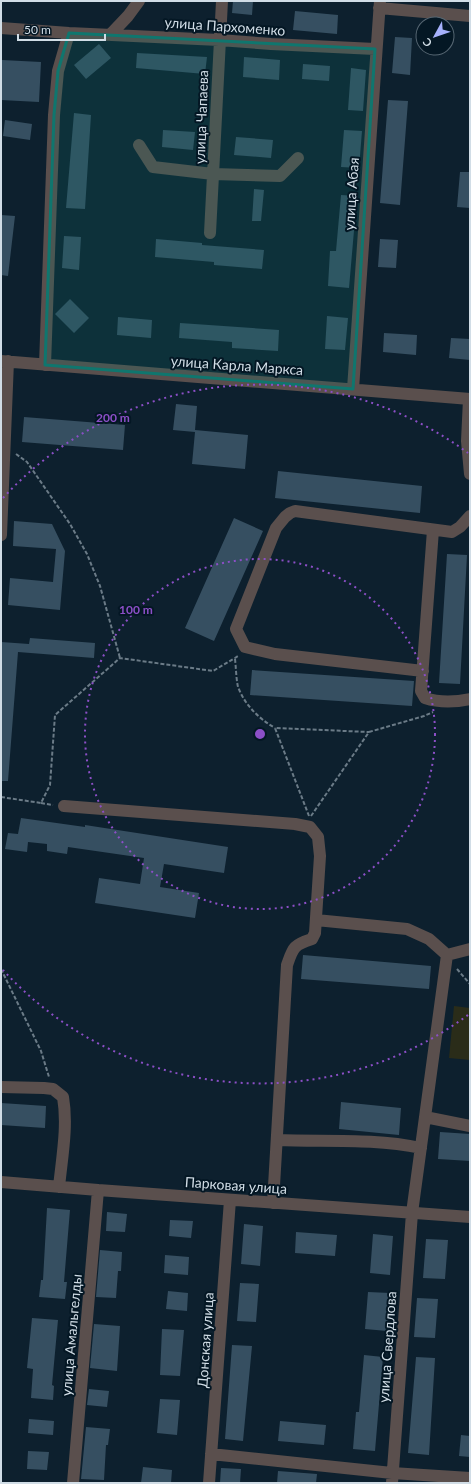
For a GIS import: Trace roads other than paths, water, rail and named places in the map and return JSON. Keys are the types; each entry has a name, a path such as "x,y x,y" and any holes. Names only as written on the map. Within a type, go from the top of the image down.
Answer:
{"street":[{"path":"110,34 128,16 139,1"},
{"name":"улица Чапаева","path":"210,234 222,1"},
{"path":"379,5 470,16"},
{"name":"улица Абая","path":"353,389 379,5"},
{"name":"улица Пархоменко","path":"1,28 375,49"},
{"path":"45,365 55,108 58,72 69,33"},
{"path":"139,145 153,167 214,174 280,176 298,158"},
{"path":"1,535 4,361"},
{"name":"улица Карла Маркса","path":"4,361 469,399"},
{"path":"469,399 467,441 470,474"},
{"path":"423,671 275,654 245,647 236,629 276,528 290,513 295,511 452,532 460,527 470,516"},
{"path":"433,530 421,691 425,698 430,700 456,702 470,699"},
{"path":"64,806 287,823 310,827 318,836 320,856 315,933 312,939 299,944 293,949 287,965 273,1203"},
{"path":"316,920 407,929 429,939 447,958 470,949"},
{"name":"улица Свердлова","path":"392,1478 412,1213 447,958"},
{"path":"1,1087 53,1089 63,1096 66,1112 59,1187"},
{"path":"425,1117 470,1126"},
{"path":"277,1140 353,1140 395,1143 421,1148"},
{"name":"Парковая улица","path":"1,1182 470,1217"},
{"name":"улица Амальгелды","path":"73,1483 98,1190"},
{"name":"Донская улица","path":"209,1483 230,1200"},
{"path":"211,1454 392,1478 470,1478"}]}
